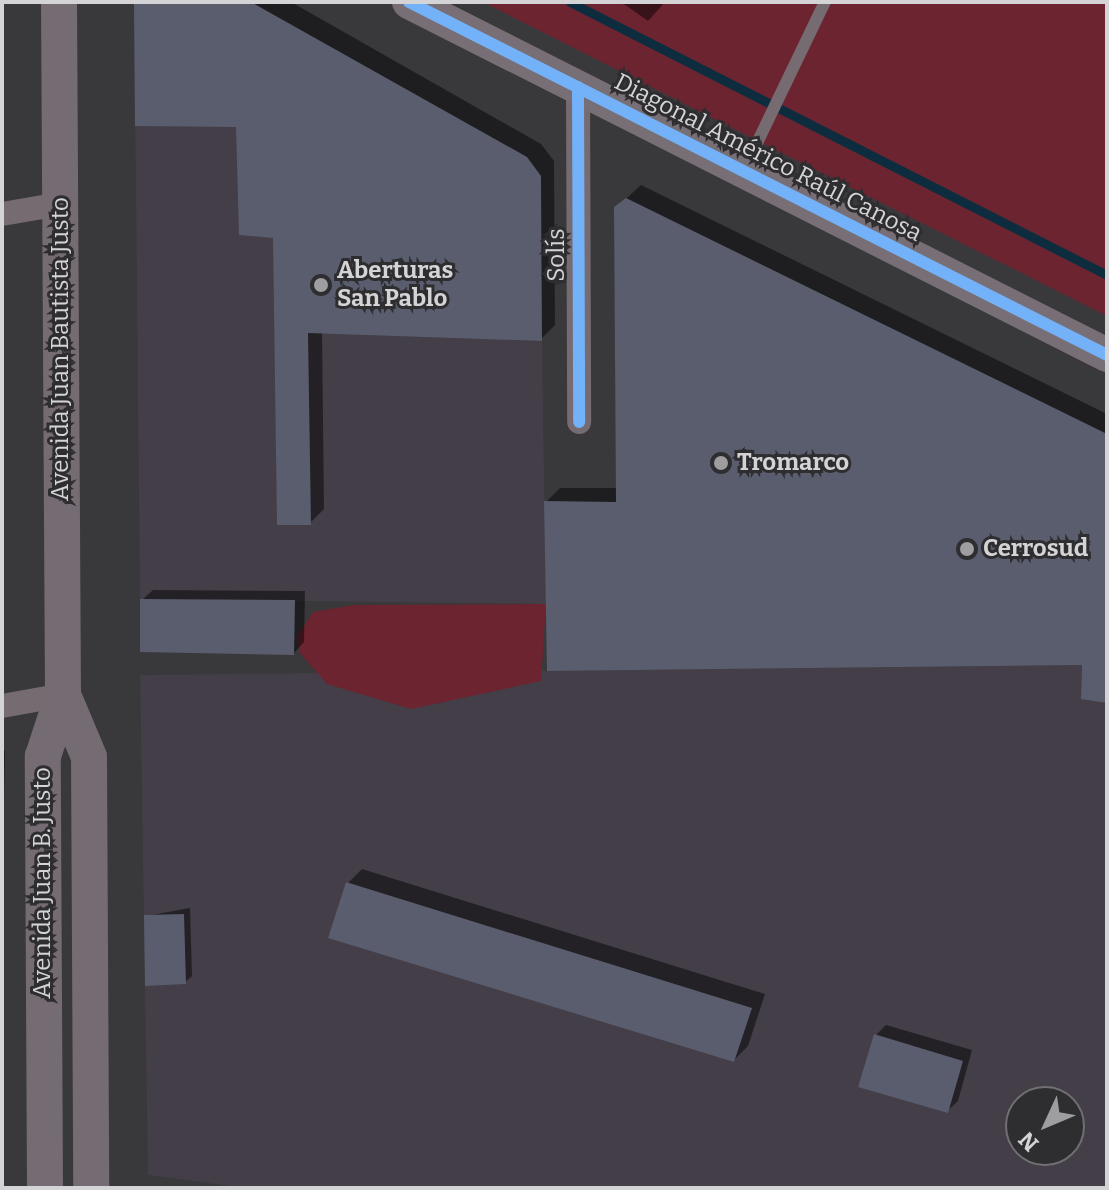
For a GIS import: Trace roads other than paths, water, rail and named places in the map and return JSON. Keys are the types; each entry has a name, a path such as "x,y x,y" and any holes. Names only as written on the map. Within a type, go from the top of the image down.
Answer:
{"main road":[{"name":"Avenida Juan Bautista Justo","path":"59,2 63,695"},
{"name":"Avenida Juan B. Justo","path":"45,1188 43,756 63,695"},
{"name":"Avenida Juan B. Justo","path":"63,695 89,757 91,1188"}],"street":[{"name":"Diagonal Américo Raúl Canosa","path":"409,2 1107,355"},
{"name":"Solís","path":"578,87 579,422"},
{"path":"2,214 60,204"},
{"path":"2,706 63,695"}],"lane":[{"path":"744,171 825,2"}],"waterway":[{"path":"570,2 1107,275"}],"place":[{"name":"Aberturas San Pablo","path":"321,285"},
{"name":"Tromarco","path":"721,463"},
{"name":"Cerrosud","path":"967,549"}]}
